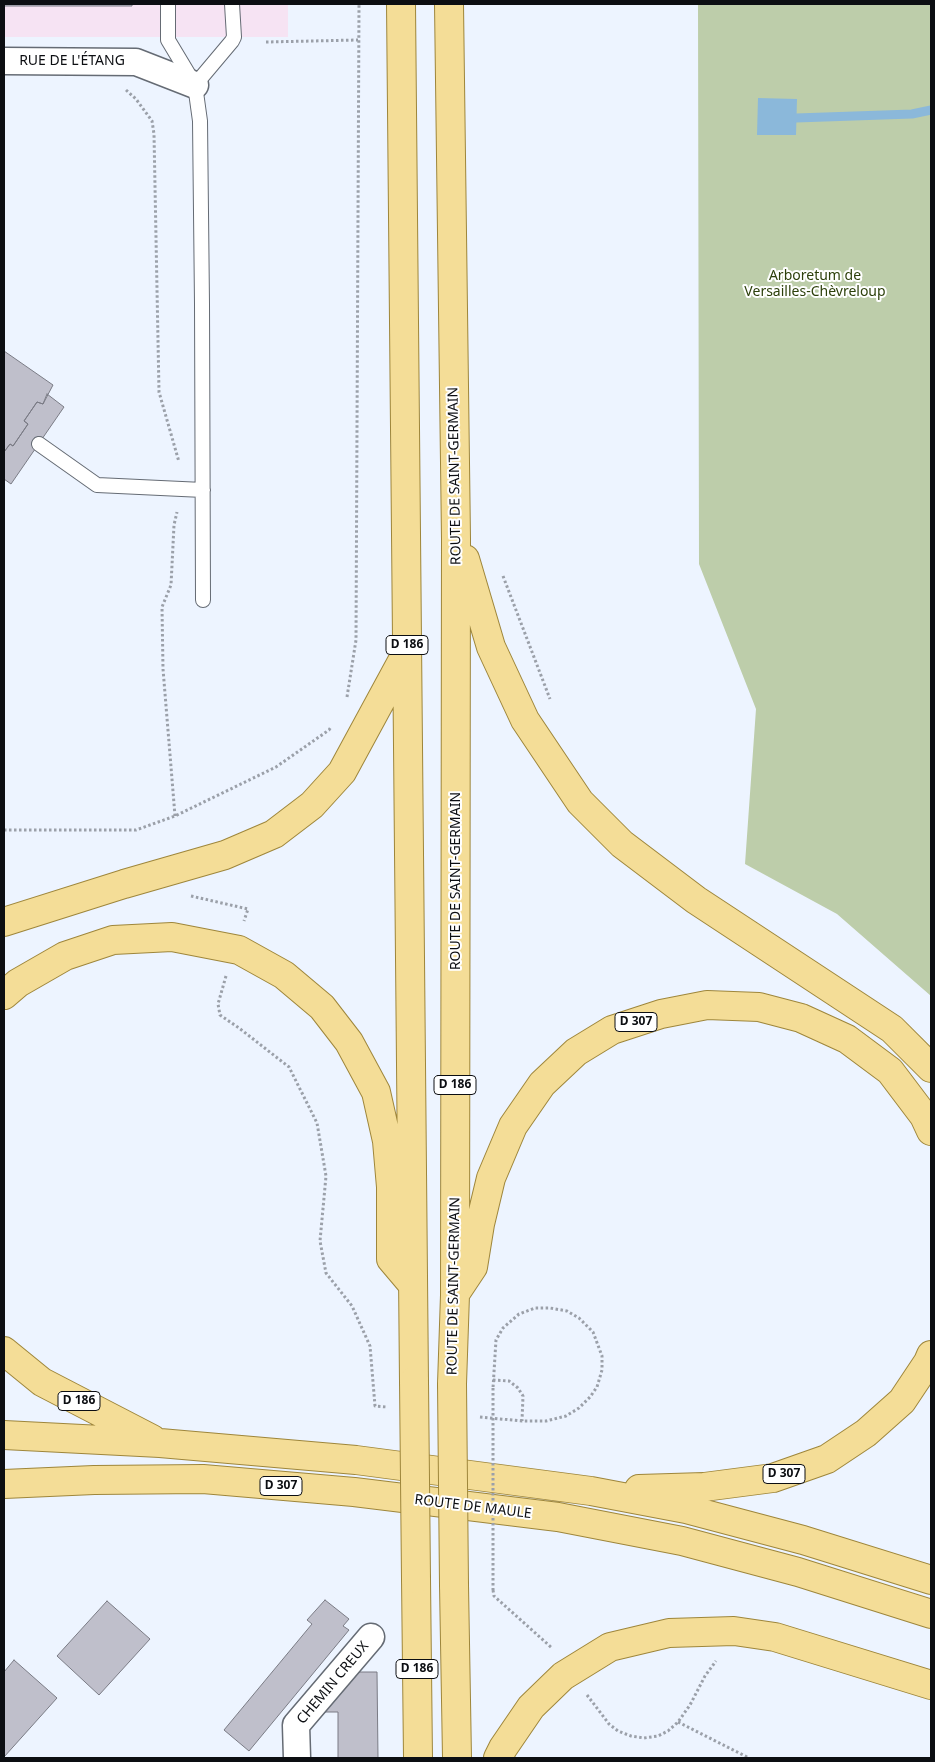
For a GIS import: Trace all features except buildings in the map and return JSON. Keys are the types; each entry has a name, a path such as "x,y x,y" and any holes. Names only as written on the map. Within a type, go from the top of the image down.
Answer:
{"main road":[{"name":"D 186","path":"401,4 418,1758"},
{"name":"ROUTE DE SAINT-GERMAIN","path":"449,4 456,539 455,1295 452,1384 457,1758"},
{"name":"D 186","path":"456,539 466,562 491,647 525,720 580,802 622,844 696,900 892,1029 931,1068"},
{"name":"D 186","path":"4,922 124,884 225,855 274,834 312,805 342,772 407,653"},
{"path":"4,995 18,983 66,956 113,940 172,937 239,950 284,975 322,1007 348,1042 376,1092 387,1142 391,1187 391,1258 413,1285"},
{"name":"D 307","path":"455,1295 473,1268 480,1224 491,1178 513,1126 542,1084 576,1052 612,1030 661,1014 707,1005 759,1007 801,1018 847,1039 890,1071 924,1116 931,1131"},
{"name":"D 186","path":"4,1352 42,1382 160,1443"},
{"name":"D 307","path":"590,1492 704,1486 773,1478 827,1459 866,1433 902,1401 931,1355"},
{"name":"D 307","path":"4,1436 160,1443 356,1460 590,1492 686,1509 803,1540 931,1580"},
{"name":"ROUTE DE MAULE","path":"4,1484 94,1480 203,1479 354,1492 558,1517 682,1541 798,1572 931,1614"},
{"path":"498,1758 531,1707 563,1676 610,1647 669,1633 734,1631 775,1637 931,1686"}],"street":[{"name":"RUE DE L'ÉTANG","path":"4,61 136,62 195,85"},
{"name":"CHEMIN CREUX","path":"297,1758 296,1725 371,1637"}],"lane":[{"path":"168,4 168,40 195,85 200,121 203,600"},
{"path":"195,85 234,37 232,4"},
{"path":"38,444 97,485 203,490"}],"path":[{"path":"347,700 356,640 358,4"},
{"path":"266,42 358,40"},
{"path":"123,88 136,99 152,121 154,134 159,392 183,476 174,525 171,585 162,607 163,668 175,816"},
{"path":"501,570 553,707"},
{"path":"4,830 136,830 175,816 276,767 329,730 333,722"},
{"path":"187,895 248,909 243,926"},
{"path":"226,976 218,1004 220,1015 289,1067 317,1123 326,1176 320,1241 326,1273 352,1306 370,1346 375,1406"},
{"path":"494,1380 509,1381 518,1388 523,1396 522,1421 546,1421 566,1416 579,1408 590,1397 597,1387 602,1370 602,1356 592,1332 579,1318 567,1311 550,1308 535,1308 518,1314 503,1328 496,1340 493,1388 494,1596 553,1649"},
{"path":"587,1695 609,1724 618,1731 644,1738 658,1736 668,1731 678,1722 690,1705 705,1676 715,1662 721,1658"},
{"path":"678,1722 749,1758"}],"shaded area":[{"path":"4,4 288,4 288,37 4,37"}],"green space":[{"name":"Arboretum de Versailles-Chèvreloup","path":"698,4 931,4 931,996 837,914 745,864 756,709 699,564"}],"water":[{"path":"758,98 797,99 796,135 757,135"}],"waterway":[{"path":"796,118 912,114 931,110"}]}
